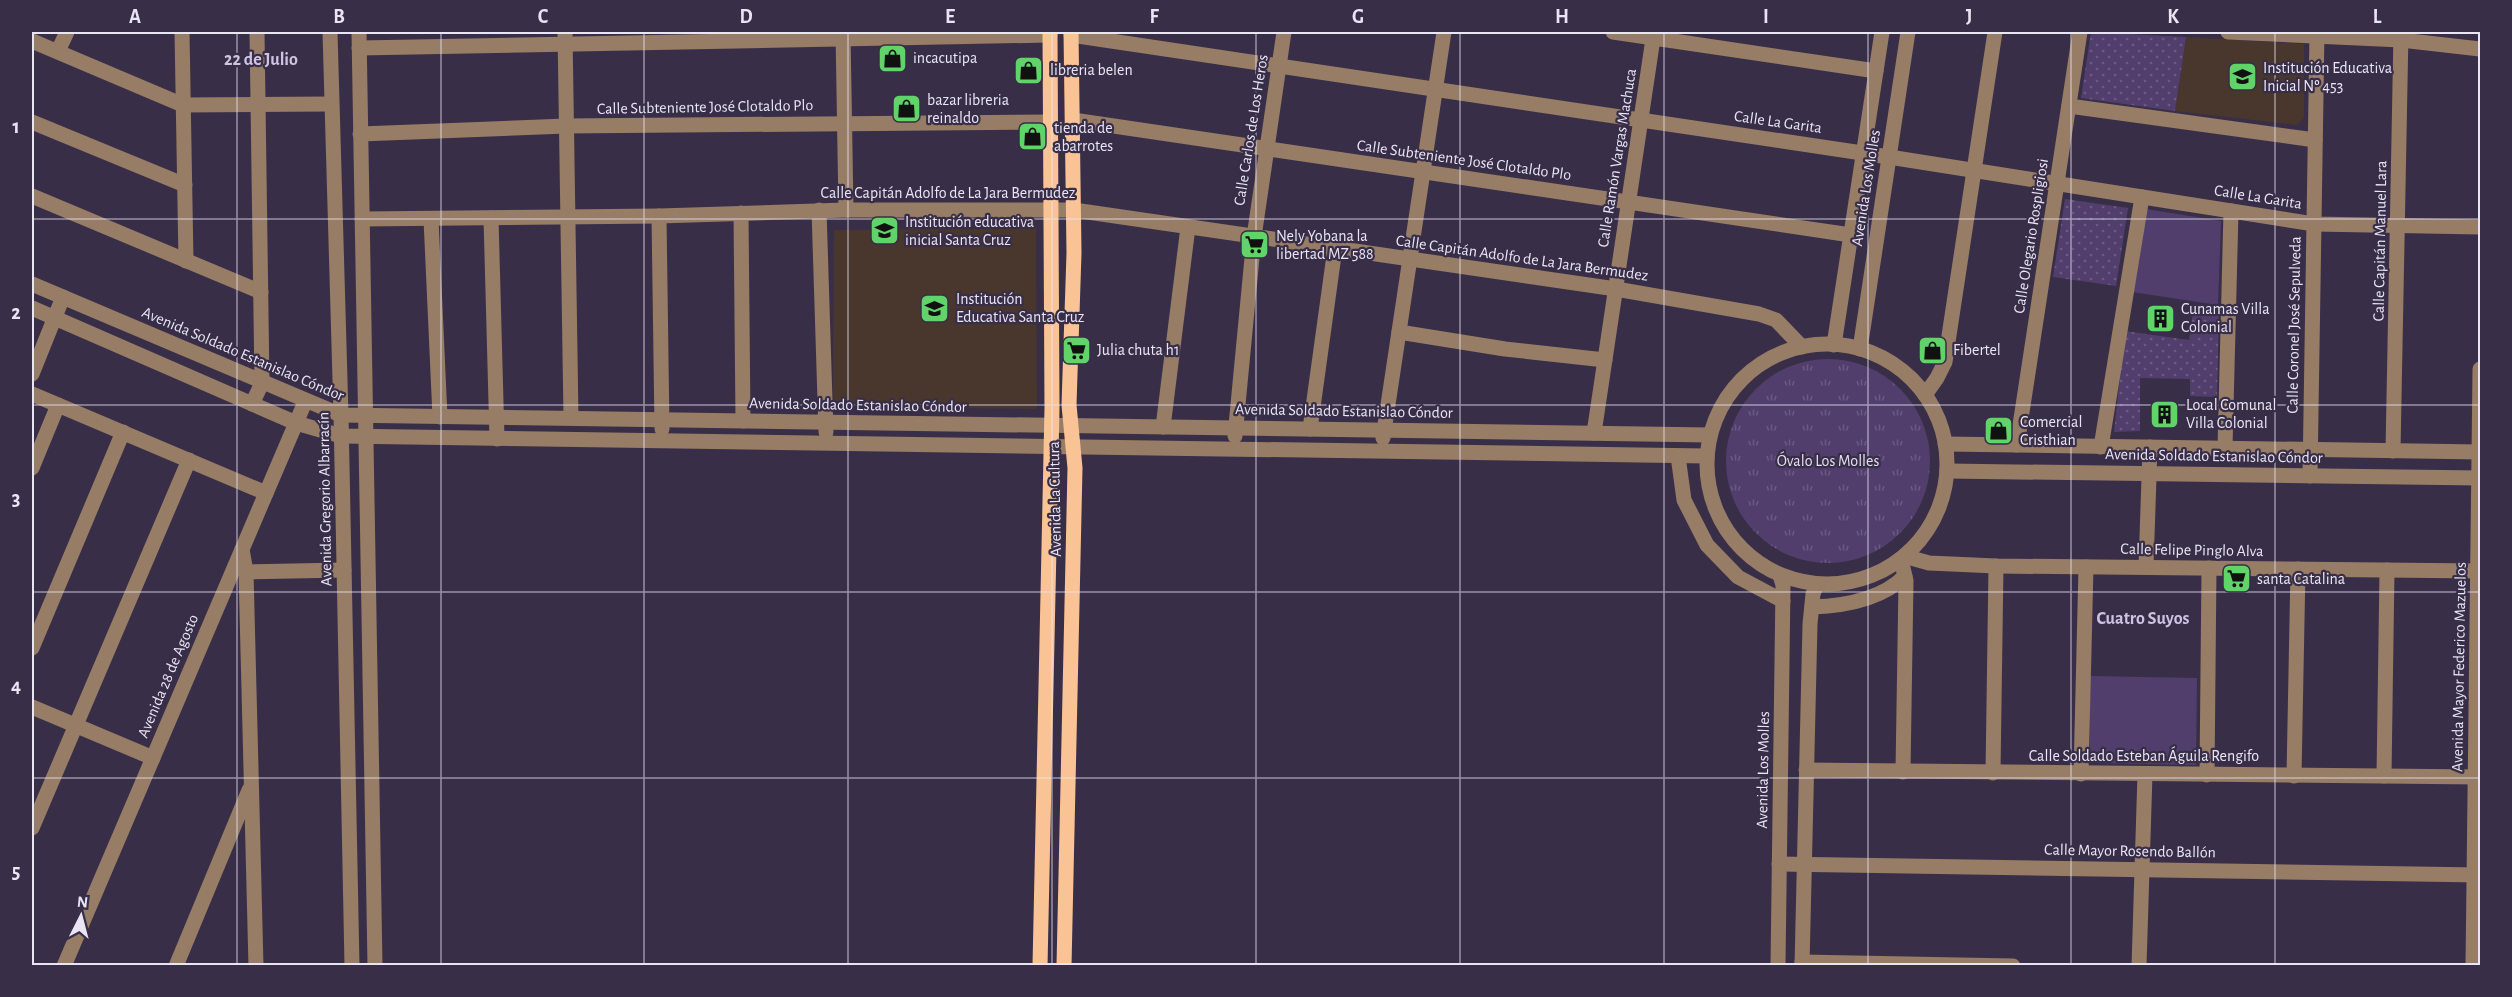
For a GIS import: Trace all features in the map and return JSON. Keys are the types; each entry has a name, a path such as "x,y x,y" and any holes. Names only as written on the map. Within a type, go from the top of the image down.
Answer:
{"main road":[{"name":"Avenida La Cultura","path":"1040,966 1052,425 1050,33"},
{"name":"Avenida La Cultura","path":"1064,966 1076,468 1069,405 1074,210 1071,33"},
{"path":"1042,856 1067,857"}],"street":[{"path":"58,51 67,32"},
{"path":"182,32 186,261"},
{"path":"252,404 262,383 257,32"},
{"name":"Avenida Gregorio Albarracín","path":"330,32 341,415 352,966"},
{"path":"359,32 375,966"},
{"name":"Calle Carlos de Los Heros","path":"1235,450 1235,428 1254,237 1284,32"},
{"path":"1381,451 1444,32"},
{"path":"1612,32 1654,34 1876,70"},
{"name":"Avenida Los Molles","path":"1834,345 1882,32"},
{"name":"Avenida Los Molles","path":"1860,350 1908,32"},
{"path":"1925,395 1945,362 1995,32"},
{"name":"Calle Olegario Rospligiosi","path":"2017,445 2080,32"},
{"path":"2228,32 2401,36 2481,49"},
{"path":"359,48 565,38 1050,33"},
{"name":"Calle La Garita","path":"1071,33 2314,224 2481,227"},
{"name":"Calle Ramón Vargas Machuca","path":"1594,433 1654,34"},
{"name":"Calle Coronel José Sepulveda","path":"2310,476 2317,34"},
{"path":"843,35 846,210"},
{"name":"Calle Capitán Manuel Lara","path":"2393,451 2401,36"},
{"path":"565,38 571,418"},
{"path":"32,41 183,105 331,104"},
{"path":"2069,106 2315,140"},
{"name":"Calle Subteniente José Clotaldo Plo","path":"1073,120 1851,235"},
{"path":"32,122 185,185"},
{"name":"Calle Subteniente José Clotaldo Plo","path":"360,134 566,126 1050,122"},
{"path":"32,196 261,292"},
{"path":"2101,447 2142,197"},
{"path":"819,210 825,444"},
{"name":"Calle Capitán Adolfo de La Jara Bermudez","path":"362,219 659,216 819,210 1074,210 1616,289 1759,314 1776,320 1802,347"},
{"path":"2224,448 2231,211"},
{"path":"741,213 743,421"},
{"path":"659,216 662,442"},
{"path":"491,218 496,439"},
{"path":"431,219 440,417"},
{"path":"1163,427 1188,227"},
{"path":"1311,429 1335,248"},
{"name":"Avenida Soldado Estanislao Cóndor","path":"32,284 305,402 341,415 1710,435"},
{"path":"32,374 53,317 63,297"},
{"path":"32,308 296,423 341,436 1706,456"},
{"path":"1399,332 1505,349 1605,360"},
{"path":"1834,345 1860,350 1893,364 1925,395 1938,419 1945,444 1947,471 1944,490 1934,518 1918,542 1903,558 1876,574 1832,584 1817,584 1780,575 1753,559 1730,537 1713,503 1708,484 1706,456 1710,435 1722,404 1743,378 1770,358 1802,347 1834,345"},
{"name":"Avenida Mayor Federico Mazuelos","path":"2473,966 2477,875 2481,369"},
{"path":"32,394 266,493"},
{"name":"Avenida 28 de Agosto","path":"64,966 305,402"},
{"path":"32,468 58,405"},
{"path":"32,648 123,432"},
{"name":"Avenida Soldado Estanislao Cóndor","path":"1945,444 2480,452"},
{"path":"2146,567 2150,447"},
{"path":"1678,456 1684,501 1707,545 1738,577 1782,601"},
{"path":"32,828 189,460"},
{"name":"Avenida Soldado Estanislao Cóndor","path":"1947,471 2480,478"},
{"path":"1715,553 1730,537"},
{"path":"242,549 246,572 256,966"},
{"path":"1903,558 1905,576 1903,772"},
{"name":"Calle Felipe Pinglo Alva","path":"1903,558 1929,563 1996,566 2479,571"},
{"path":"1993,773 1996,566"},
{"path":"2081,774 2086,567"},
{"path":"2207,775 2209,568"},
{"path":"2294,776 2298,569"},
{"path":"246,572 344,570"},
{"path":"2384,776 2387,570"},
{"name":"Avenida Los Molles","path":"1778,966 1782,601 1780,575"},
{"path":"1812,607 1838,606 1869,597 1897,584 1905,576"},
{"path":"1817,584 1812,607 1802,964 2013,966"},
{"path":"32,707 153,758"},
{"name":"Calle Soldado Esteban Águila Rengifo","path":"1806,770 2478,777"},
{"path":"2139,966 2145,774"},
{"path":"176,966 252,784"},
{"name":"Calle Mayor Rosendo Ballón","path":"1779,864 2477,875"}],"shaded area":[{"name":"Institución Educativa Inicial Nº 453","path":"2186,37 2304,44 2304,118 2297,125 2175,111"},
{"name":"Institución Educativa Santa Cruz","path":"1036,228 1037,409 833,407 834,230"}],"green space":[{"path":"2091,32 2186,37 2175,111 2081,98"},
{"path":"2065,199 2128,208 2116,286 2053,277"},
{"path":"2146,209 2221,221 2218,305 2132,292"},
{"path":"2194,305 2219,307 2217,397 2190,396 2190,379 2140,378 2140,431 2114,432 2125,331 2189,340"},
{"name":"Óvalo Los Molles","path":"1818,359 1838,359 1867,366 1893,382 1907,396 1923,422 1930,461 1923,500 1907,526 1893,540 1858,559 1838,563 1818,563 1789,556 1763,540 1749,526 1730,491 1726,471 1726,451 1733,422 1749,396 1763,382 1798,363"},
{"path":"2090,676 2197,678 2196,765 2090,763"}],"place":[{"name":"incacutipa","path":"892,58"},
{"name":"libreria belen","path":"1029,70"},
{"name":"Institución Educativa Inicial Nº 453","path":"2242,77"},
{"name":"bazar libreria reinaldo","path":"906,109"},
{"name":"tienda de abarrotes","path":"1033,137"},
{"name":"Institución educativa inicial Santa Cruz","path":"884,231"},
{"name":"Nely Yobana la libertad MZ 588","path":"1255,245"},
{"name":"Institución Educativa Santa Cruz","path":"935,308"},
{"name":"Cunamas Villa Colonial","path":"2160,318"},
{"name":"Julia chuta h1","path":"1076,350"},
{"name":"Fibertel","path":"1932,350"},
{"name":"Local Comunal Villa Colonial","path":"2165,414"},
{"name":"Comercial Cristhian","path":"1999,431"},
{"name":"santa Catalina","path":"2236,579"}],"district":[{"name":"22 de Julio","path":"261,60"},
{"name":"Cuatro Suyos","path":"2143,619"}]}
